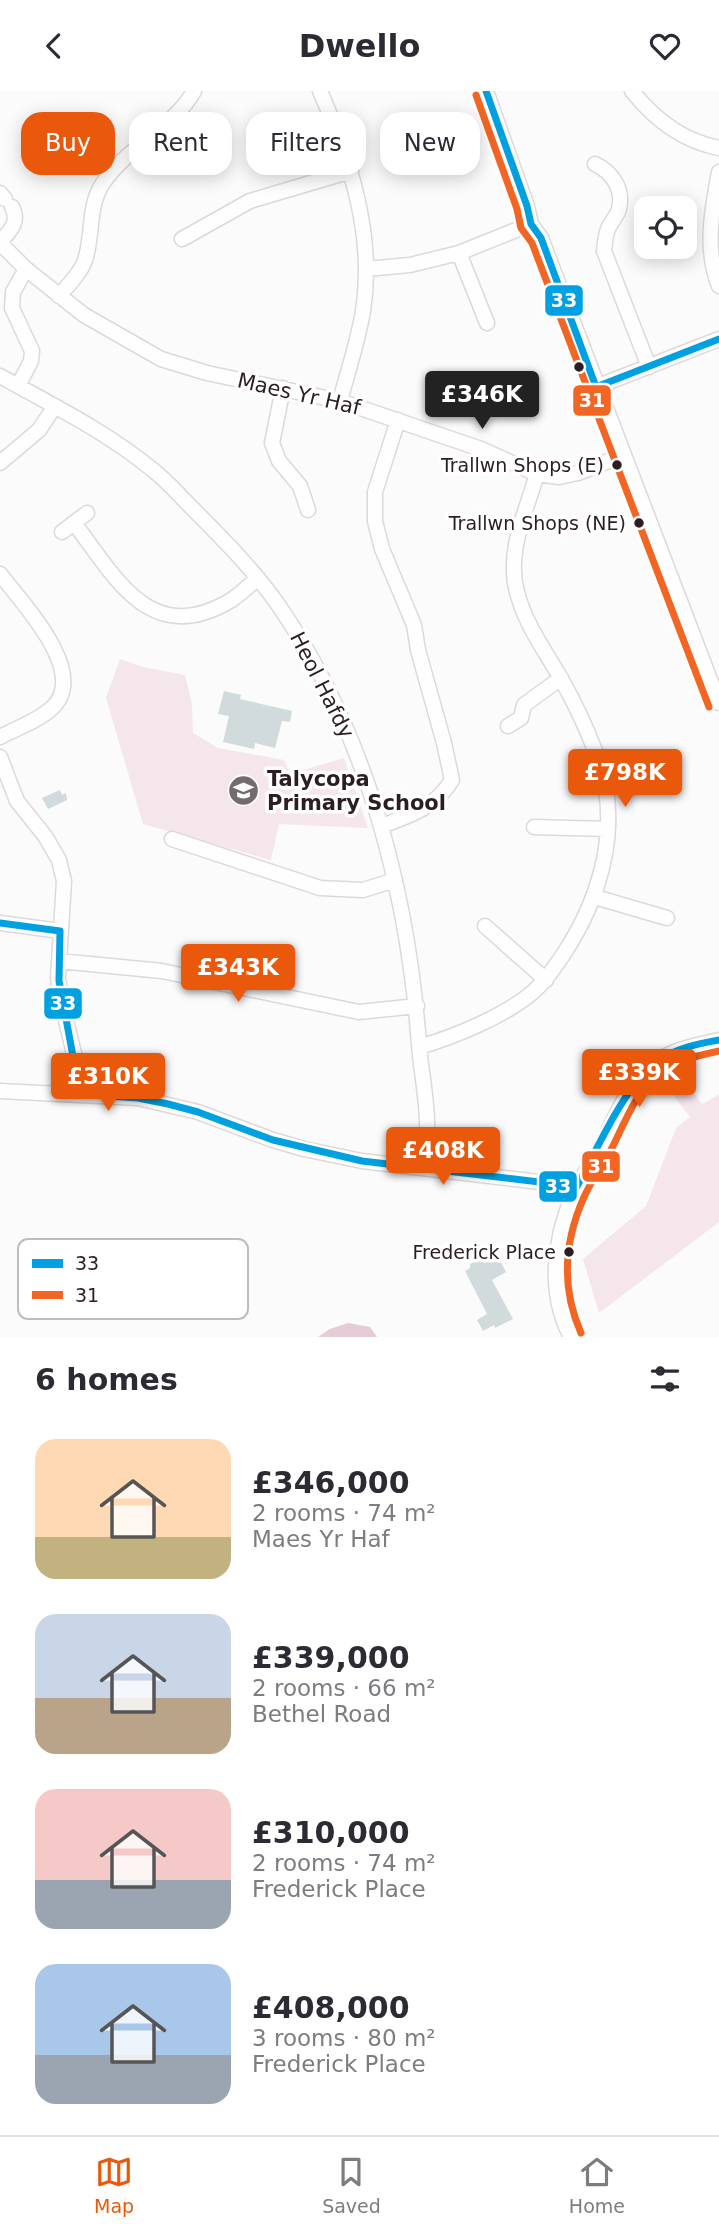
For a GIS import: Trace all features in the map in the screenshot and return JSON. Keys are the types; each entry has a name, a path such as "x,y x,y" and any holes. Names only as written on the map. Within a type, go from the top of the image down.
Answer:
{"street":[{"path":"59,296 78,274 86,258 93,210 102,185 127,154 176,114 194,91"},
{"path":"320,91 328,112"},
{"path":"485,91 527,205 531,224 541,238 719,703"},
{"path":"632,91 662,123 679,135 702,145 719,148"},
{"path":"595,164 615,178 620,199 619,210 607,232 604,251 649,367"},
{"path":"719,172 710,224 711,259 719,286"},
{"path":"182,239 250,201 338,175"},
{"path":"340,401 363,312 366,268 363,226 352,175"},
{"path":"0,243 15,224 15,213 6,200"},
{"path":"366,268 410,265 459,253 531,224"},
{"name":"Maes Yr Haf","path":"0,243 59,296 112,333 161,359 207,373 340,401 481,449 537,474 559,477 578,473 624,455"},
{"path":"459,253 487,323"},
{"path":"18,386 31,361 32,351 12,308 13,292 26,269"},
{"path":"596,387 719,339"},
{"name":"Heol Hafdy","path":"0,376 100,432 153,470 215,530 258,578 309,654 352,742 382,826 406,928 417,1006 427,1123 424,1167"},
{"path":"283,388 272,443 279,461 300,486 308,510"},
{"path":"0,463 39,430 55,405"},
{"path":"382,826 426,808 442,796 452,780 414,625 382,549 375,521 375,492 398,420"},
{"path":"419,1047 453,1038 531,994 546,980 575,937 595,897 604,864 608,829 607,789 597,756 561,678 532,633 517,592 512,559 537,474"},
{"path":"62,532 87,513"},
{"path":"75,523 131,596 165,615 182,617 212,609 230,601 258,578"},
{"path":"0,574 52,645 62,667 64,680 62,693 54,707 0,737"},
{"path":"508,726 521,718 524,705 561,678"},
{"path":"0,757 5,790 45,836 58,860 64,881 58,978 78,1069 80,1094"},
{"path":"534,827 608,829"},
{"path":"172,839 320,888 363,890 395,880"},
{"path":"595,897 667,918"},
{"path":"0,923 60,931"},
{"path":"485,926 546,980"},
{"path":"59,961 162,971 359,1012 417,1006"},
{"path":"569,1333 556,1288 555,1252 574,1192 600,1149 623,1102 648,1069 660,1059 687,1046 719,1039"},
{"path":"0,1091 138,1098 168,1104 304,1149 362,1161 548,1183 574,1192"}],"shaded area":[{"name":"Talycopa Primary School","path":"120,659 143,667 185,675 192,704 193,733 218,748 284,760 290,774 344,758 368,828 279,824 271,860 143,824 106,698"},
{"path":"670,1063 702,1104 719,1095 719,1222 599,1313 583,1259 646,1206 676,1128 690,1117 656,1073"},
{"path":"348,1323 370,1327 377,1337 318,1337 330,1329"}],"building":[{"path":"224,691 241,695 240,699 292,711 290,722 282,721 275,748 255,743 254,749 223,742 229,716 218,714"},
{"path":"60,790 62,795 66,793 67,800 48,809 42,798"},
{"path":"495,1251 506,1272 492,1280 513,1319 483,1331 477,1320 487,1314 465,1271 470,1268 470,1264"}],"transit line":[{"name":"33","path":"486,91 531,224 541,238 596,387 719,339"},
{"name":"31","path":"476,95 517,209 521,228 532,243 709,707"},
{"name":"33","path":"0,923 60,931 59,981 80,1094 138,1098 168,1104 198,1112 273,1140 362,1161 548,1183 574,1192 622,1103 646,1071 672,1053 719,1040"},
{"name":"31","path":"581,1333 570,1299 568,1265 572,1231 587,1190 632,1107 651,1081 673,1064 719,1051"}],"place":[{"name":"Trallwn Shops (E)","path":"617,465"},
{"name":"Trallwn Shops (NE)","path":"639,523"},
{"name":"Talycopa Primary School","path":"244,791"},
{"name":"Frederick Place","path":"569,1252"}]}
